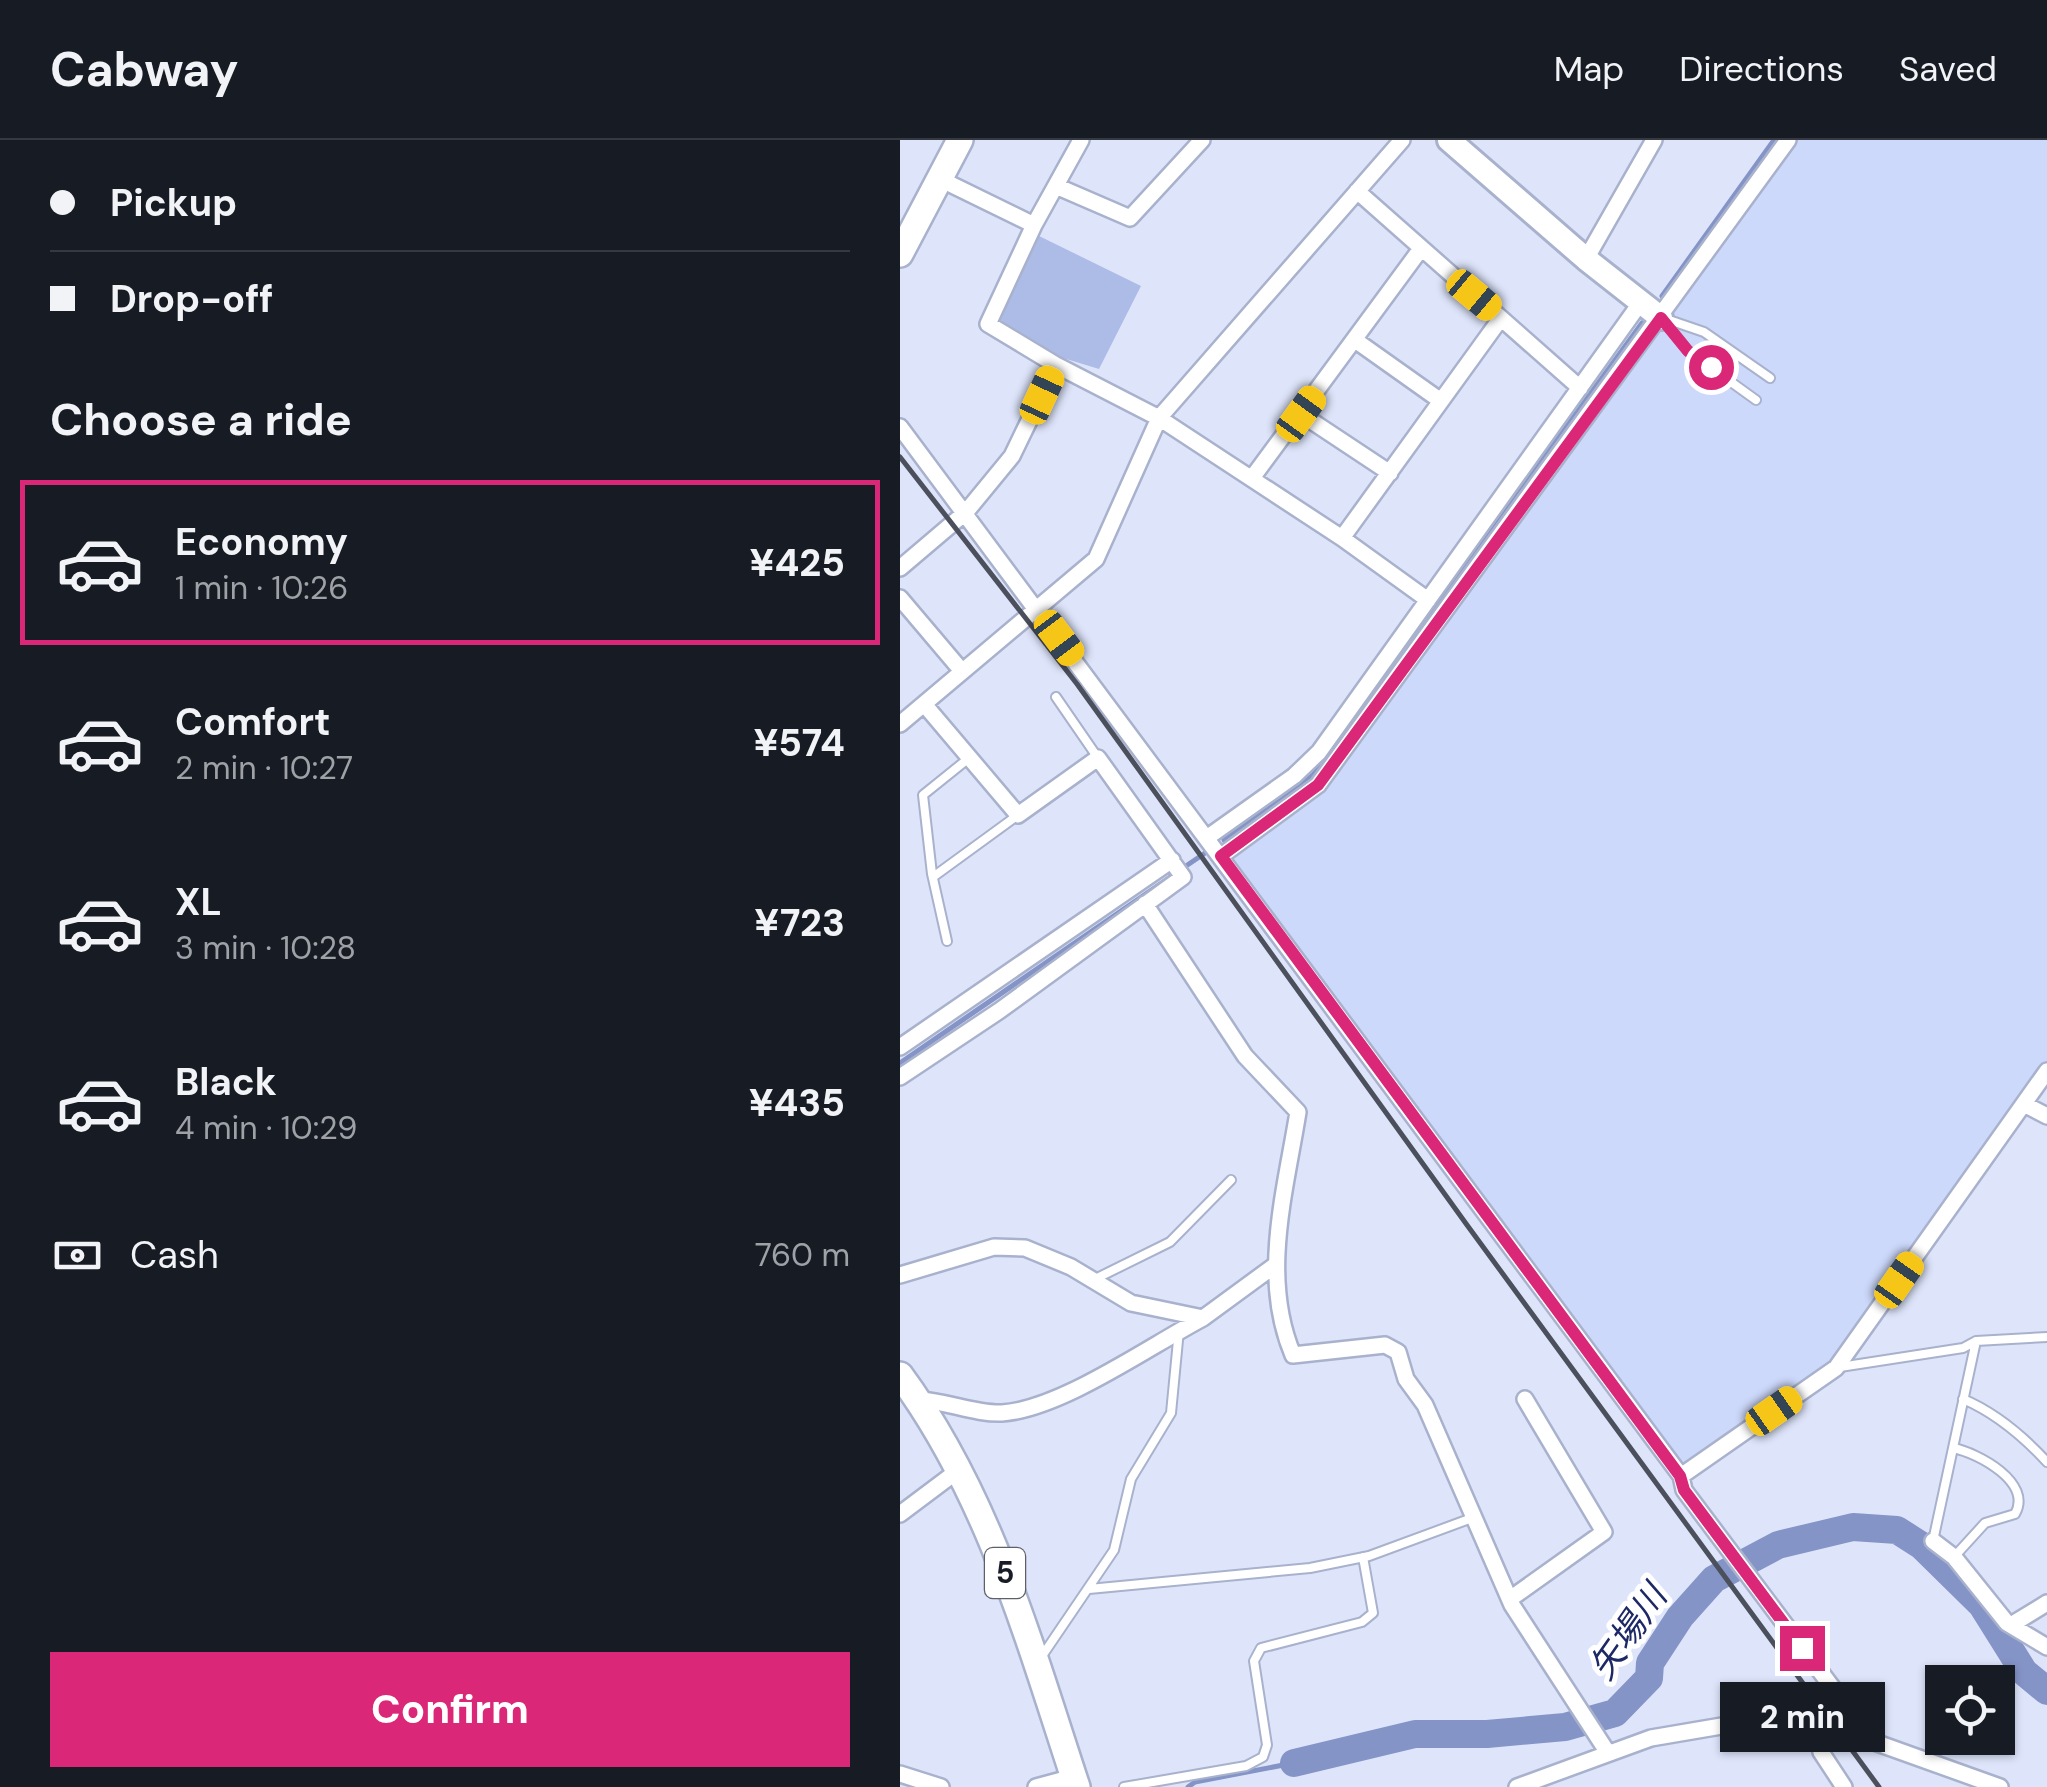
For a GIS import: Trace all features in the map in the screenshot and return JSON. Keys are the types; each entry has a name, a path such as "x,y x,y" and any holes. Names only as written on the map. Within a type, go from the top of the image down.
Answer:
{"main road":[{"path":"900,254 960,140"},
{"name":"5","path":"900,1375 960,1470 1002,1562 1075,1782"}],"street":[{"path":"1081,140 1034,225 988,324 1056,365 1159,418 1342,538 1428,600"},
{"path":"1056,186 1130,218 1202,140"},
{"path":"900,724 1096,558 1159,418 1402,140"},
{"path":"1448,140 1661,318"},
{"path":"1586,259 1653,140"},
{"path":"1221,856 1318,785 1788,140"},
{"path":"940,179 1034,225"},
{"path":"1357,191 1580,388"},
{"path":"1252,478 1420,250"},
{"path":"1208,837 1294,776 1319,752 1641,302"},
{"path":"1342,538 1501,318"},
{"path":"1355,340 1441,401"},
{"path":"900,568 966,512 1012,456 1056,365"},
{"path":"1301,414 1390,473"},
{"path":"900,426 1680,1476 1684,1490 1850,1711 1866,1739"},
{"path":"900,598 961,670"},
{"path":"900,1078 1000,1011 1183,877 1098,758 1018,815 924,704"},
{"path":"900,1048 1172,860"},
{"path":"1145,904 1245,1056 1298,1112 1274,1266 1280,1325 1293,1355 1384,1345 1398,1352 1406,1379 1425,1405 1510,1600 1608,1753"},
{"path":"1680,1476 1836,1368 2047,1072"},
{"path":"2024,1104 2047,1116"},
{"path":"900,1275 994,1247 1025,1248 1131,1303 1203,1318"},
{"path":"919,1400 944,1400 995,1413 1050,1402 1203,1318 1274,1266"},
{"path":"1510,1600 1604,1532 1525,1399"},
{"path":"900,1514 960,1470"},
{"path":"1933,1541 1954,1557 2011,1626 2047,1647"},
{"path":"2011,1626 2047,1603"},
{"path":"1518,1787 1651,1738 1745,1722 1782,1722 1818,1735 1866,1739 2000,1787"},
{"path":"1818,1735 1820,1752 1844,1787"},
{"path":"900,1774 941,1787"},
{"path":"1036,1787 1075,1782"}],"lane":[{"path":"1661,318 1704,332 1770,378"},
{"path":"1661,318 1688,351 1756,400"},
{"path":"1056,697 1098,758"},
{"path":"947,940 932,878 924,795 970,758"},
{"path":"932,878 1018,815"},
{"path":"1093,1280 1170,1242 1232,1180"},
{"path":"1036,1664 1114,1550 1131,1479 1171,1413 1180,1330"},
{"path":"1836,1368 1962,1348 1976,1341 2047,1337"},
{"path":"1933,1541 1976,1341"},
{"path":"1963,1400 1984,1408 2026,1440 2047,1462"},
{"path":"1953,1448 1984,1458 2019,1493 2020,1504 2015,1514 1985,1523 1954,1557"},
{"path":"1089,1589 1310,1568 1364,1557 1472,1518"},
{"path":"1124,1787 1246,1766 1263,1757 1267,1744 1254,1661 1261,1648 1362,1622 1373,1613 1364,1557"}],"shaded area":[{"path":"1788,140 2047,140 2047,1071 1836,1368 1681,1476 1221,856 1318,785"},
{"path":"1035,234 1141,286 1099,369 1063,358 996,323"}],"waterway":[{"path":"1662,296 1774,140"},
{"path":"1224,840 1313,775 1642,323"},
{"path":"1186,866 1208,851"},
{"path":"900,1063 1169,878"},
{"name":"矢場川","path":"1294,1763 1415,1734 1487,1734 1565,1727 1615,1713 1649,1678 1650,1663 1680,1617 1714,1579 1778,1545 1853,1527 1897,1530 1922,1546 1982,1605 2024,1672 2047,1691"},
{"name":"矢場川","path":"1188,1787 1195,1782 1294,1763"}],"railway":[{"path":"900,457 1077,684 1879,1787"}],"route":[{"path":"1711,367 1688,351 1661,318 1318,785 1221,856 1680,1476 1684,1490 1802,1648"}]}
